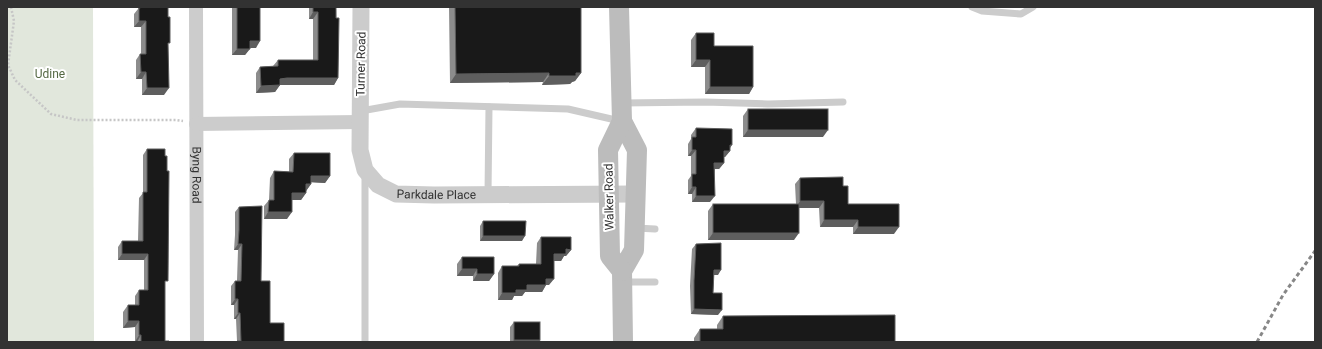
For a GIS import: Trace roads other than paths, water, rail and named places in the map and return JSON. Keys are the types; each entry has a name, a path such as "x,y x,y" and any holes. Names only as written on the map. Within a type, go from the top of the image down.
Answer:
{"main road":[{"name":"Walker Road","path":"619,7 622,112 636,150 634,250 622,276"},
{"name":"Walker Road","path":"622,112 608,150 610,256 622,276"},
{"path":"622,276 623,342"}],"street":[{"name":"Byng Road","path":"196,7 198,342"},
{"name":"Turner Road","path":"360,116 361,7"},
{"path":"196,124 360,116"},
{"name":"Parkdale Place","path":"360,116 360,150 365,170 378,185 396,194 635,194"}],"lane":[{"path":"972,7 982,11 1021,14 1033,7"},
{"path":"360,116 400,104 622,112 705,102 768,104 843,102"},
{"path":"488,195 489,107"},
{"path":"365,170 365,342"},
{"path":"634,228 655,229"},
{"path":"622,276 655,282"}],"railway":[{"path":"1257,342 1283,295 1315,251"}],"park label":[{"name":"Udine","path":"50,74"}]}
